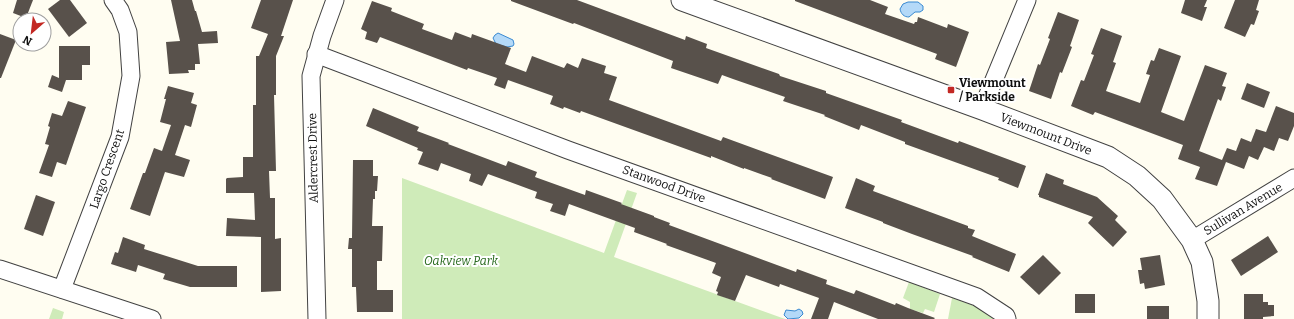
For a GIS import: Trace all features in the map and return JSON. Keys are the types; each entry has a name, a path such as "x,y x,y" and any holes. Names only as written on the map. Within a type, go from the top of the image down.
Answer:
{"street":[{"name":"Largo Crescent","path":"62,289 120,137 131,76 128,32 120,10 113,0"},
{"name":"Aldercrest Drive","path":"317,319 311,76 316,54 335,0"},
{"name":"Viewmount Drive","path":"682,0 982,109 1108,157 1137,176 1162,199 1192,240 1202,262 1208,301 1208,319"},
{"path":"982,109 1027,0"},
{"name":"Stanwood Drive","path":"316,54 568,150 977,297 1006,316 1007,319"},
{"name":"Sullivan Avenue","path":"1192,240 1294,178"},
{"path":"0,269 152,319"}],"green space":[{"name":"Oakview Park","path":"402,178 604,253 627,190 637,193 614,257 785,319 402,319"},
{"path":"909,282 940,294 934,312 925,309 923,313 910,309 910,302 903,298"},
{"path":"952,298 986,310 998,319 948,319"},
{"path":"53,308 64,312 62,319 49,319"}],"water":[{"path":"908,2 918,2 923,6 923,10 920,12 915,12 909,17 904,16 900,9 903,4"},
{"path":"498,33 513,40 513,46 507,47 496,44 493,38"},
{"path":"799,309 803,314 799,318 788,319 784,315 786,310 795,311"}],"building":[{"path":"17,0 33,0 28,12 13,12"},
{"path":"60,0 70,0 87,23 69,37 52,14 52,12 48,9"},
{"path":"171,0 192,0 202,32 217,31 218,43 198,44 200,64 195,64 195,70 188,70 189,73 169,74 166,42 180,41"},
{"path":"261,0 293,0 281,36 284,36 276,56 276,95 274,95 276,171 269,171 270,198 275,198 275,239 281,238 281,291 261,292 261,237 226,236 227,218 255,220 254,193 226,193 226,179 243,177 243,157 253,157 253,105 256,105 256,56 259,56 268,34 251,28"},
{"path":"511,0 577,0 685,40 686,36 707,44 706,48 779,74 780,76 826,91 826,93 902,120 901,122 958,143 959,141 1026,166 1018,188 998,180 999,178 905,144 905,142 861,125 859,130 824,116 825,115 783,101 785,97 722,75 718,84 671,68 673,61"},
{"path":"795,0 870,0 888,7 885,14 914,24 917,22 918,17 947,28 948,24 969,32 956,67 935,59 937,54"},
{"path":"1185,0 1207,0 1204,7 1207,7 1202,21 1181,13"},
{"path":"1235,0 1259,0 1256,10 1259,11 1254,25 1251,24 1245,37 1224,28"},
{"path":"372,1 392,8 391,11 424,24 422,29 452,40 455,32 471,38 472,34 511,48 505,64 526,72 532,56 564,68 567,63 578,68 582,58 606,66 604,73 617,77 609,100 721,141 723,137 833,177 825,199 711,156 711,158 581,111 580,113 564,107 563,109 550,104 553,96 508,80 505,89 494,85 497,78 468,68 467,70 380,37 377,43 365,39 367,32 361,29"},
{"path":"1058,12 1079,20 1070,46 1072,47 1062,73 1060,72 1051,99 1029,91 1038,64 1040,65 1050,39 1048,38"},
{"path":"1101,28 1122,36 1113,62 1116,63 1106,91 1140,103 1150,75 1146,74 1151,60 1154,61 1159,48 1181,56 1161,112 1184,121 1205,65 1227,73 1222,86 1226,87 1221,101 1218,99 1199,151 1222,160 1227,148 1236,151 1241,138 1251,142 1256,129 1266,132 1276,106 1294,113 1294,126 1288,141 1279,138 1274,151 1264,147 1258,160 1249,156 1244,169 1226,162 1217,186 1195,179 1200,167 1178,159 1183,145 1095,112 1093,115 1071,106 1081,80 1084,81 1094,55 1091,54"},
{"path":"0,34 12,38 12,50 0,78"},
{"path":"59,46 90,46 90,65 82,65 82,80 66,80 62,92 48,87 52,75 59,78"},
{"path":"1247,83 1270,92 1264,108 1241,99"},
{"path":"168,86 194,93 191,103 197,105 191,127 185,125 175,155 190,160 184,177 165,172 150,216 130,209 154,148 162,151 171,125 160,122"},
{"path":"68,101 86,107 66,165 57,162 52,177 39,173 49,145 45,144 50,127 48,126 52,113 62,116"},
{"path":"373,108 419,127 417,131 449,143 448,144 506,166 508,161 537,172 535,177 585,195 586,190 654,216 670,223 669,225 796,272 797,269 827,280 826,284 854,294 856,290 935,318 878,319 834,302 828,319 811,319 819,298 780,284 779,287 746,275 735,301 717,295 718,292 716,291 721,277 712,273 716,263 634,232 635,228 569,204 565,216 550,211 553,204 535,198 537,192 488,174 482,186 469,181 471,174 441,163 438,171 418,164 423,152 417,150 418,148 366,126"},
{"path":"353,160 373,160 373,176 378,176 377,191 375,191 375,199 373,199 372,226 383,226 382,261 377,261 377,290 393,290 393,312 357,312 356,287 352,287 352,249 348,249 349,238 352,238"},
{"path":"1046,173 1064,180 1063,184 1097,197 1118,216 1115,220 1127,232 1113,247 1088,223 1093,217 1039,197 1038,195"},
{"path":"856,178 875,186 873,191 968,226 968,228 975,230 972,236 1016,254 1009,272 972,257 973,256 845,208"},
{"path":"36,195 55,202 43,236 24,229"},
{"path":"1268,236 1278,252 1241,276 1231,260"},
{"path":"123,237 145,245 144,249 198,266 237,266 237,287 190,287 163,279 165,274 138,265 136,272 111,264 115,252 118,253"},
{"path":"1043,255 1061,273 1039,295 1020,277"},
{"path":"1160,255 1165,285 1145,289 1144,283 1140,284 1138,270 1142,270 1140,258"},
{"path":"1075,294 1095,294 1095,313 1075,313"},
{"path":"1244,294 1263,294 1263,302 1268,302 1268,305 1274,305 1274,316 1263,317 1263,319 1244,319"},
{"path":"1147,306 1169,306 1169,319 1147,319"}],"place":[{"name":"Viewmount / Parkside","path":"951,90"}]}
